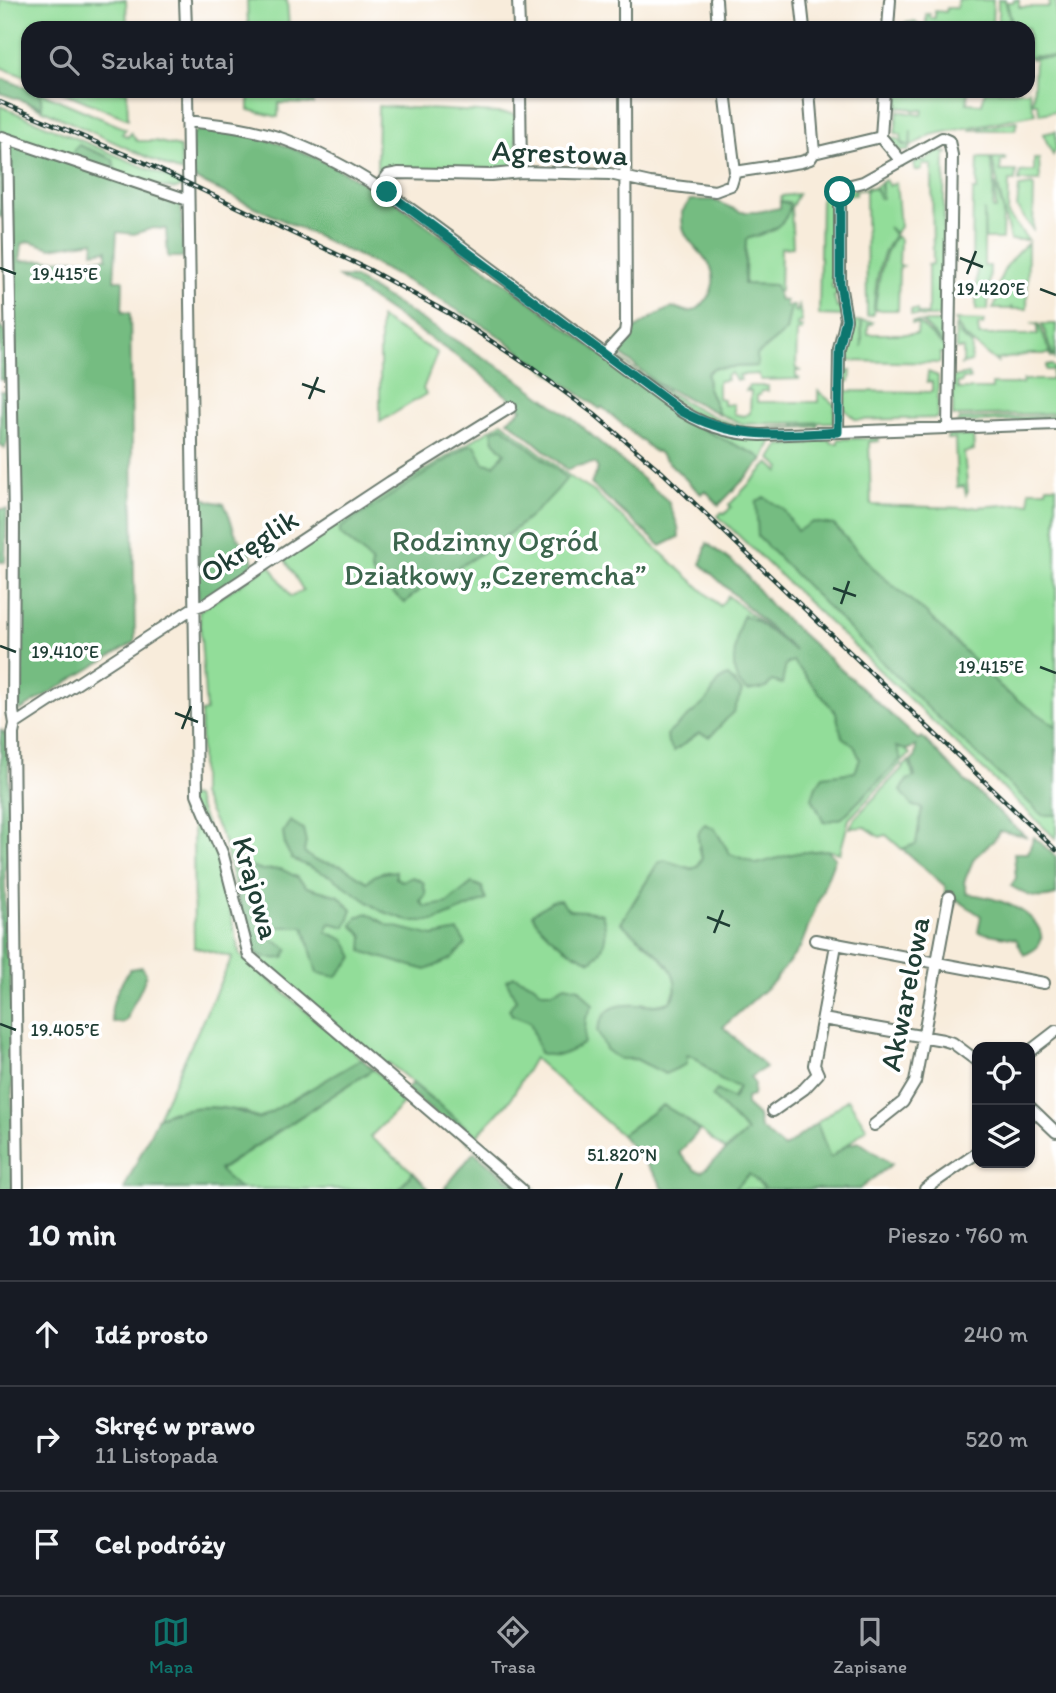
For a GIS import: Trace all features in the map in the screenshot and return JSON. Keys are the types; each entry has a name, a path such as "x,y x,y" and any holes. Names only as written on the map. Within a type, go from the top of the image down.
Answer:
{"street":[{"path":"186,0 186,21"},
{"path":"518,0 519,21"},
{"path":"624,0 624,21"},
{"path":"716,0 718,21"},
{"path":"801,0 803,21"},
{"path":"888,21 890,0"},
{"name":"Krajowa","path":"187,98 197,794 223,855 247,952 253,961 520,1189"},
{"path":"520,98 521,172"},
{"path":"605,354 625,332 626,325 625,98"},
{"path":"725,98 735,172 810,159 814,153 810,98"},
{"path":"884,98 881,137 901,161"},
{"path":"187,121 237,127 285,139 334,161 379,187 681,411 714,427 752,434 1056,424"},
{"path":"18,1189 13,760 14,518 3,137 188,201"},
{"path":"814,153 881,137"},
{"path":"838,432 839,349 846,319 840,284 840,188 863,182 944,138 950,144 948,428"},
{"name":"Agrestowa","path":"379,187 388,175 399,173 491,175 521,172 610,174 715,191 730,186 735,172"},
{"name":"Okręglik","path":"15,724 511,407"},
{"name":"Akwarelowa","path":"874,1125 910,1094 918,1073 948,897"},
{"path":"815,940 1044,983"},
{"path":"773,1111 804,1089 817,1074 814,1067 836,945"},
{"path":"823,1019 953,1043 972,1057"},
{"path":"1035,1047 1056,1031"},
{"path":"1035,1114 1056,1132"},
{"path":"925,1189 972,1156"}],"green space":[{"path":"0,0 126,0 127,21 21,21 21,75 0,67"},
{"path":"247,0 287,0 288,21 248,21"},
{"path":"958,0 993,0 992,21 926,21 926,14 935,18 935,11 946,12 947,8 957,8"},
{"path":"998,0 1005,0 1010,21 998,21"},
{"path":"1019,0 1019,7 1049,7 1050,0 1056,0 1056,57 1035,56 1035,21 1011,21 1007,2"},
{"path":"1035,58 1056,58 1056,111 1040,114 1037,103 1033,103"},
{"path":"0,78 21,86 21,98 41,98 42,107 0,93"},
{"path":"40,98 54,98 126,129 122,134 128,137 131,133 137,141 155,141 180,147 182,173 21,100 41,107"},
{"path":"77,98 127,98 128,119"},
{"path":"249,98 313,98 313,104 279,103 278,117 249,110"},
{"path":"889,98 892,98 892,105 898,105 899,98 967,98 967,103 982,104 983,98 1030,98 1036,114 931,135 911,146 911,131 910,146 902,143 901,134 895,133 898,111 922,115 923,110 913,111 888,106"},
{"path":"0,106 179,182 181,187 166,188 73,164 0,136"},
{"path":"378,106 514,114 517,164 512,171 385,174 377,171"},
{"path":"888,109 895,109 891,111 888,138 898,139 902,145 909,147 909,151 900,151 885,136"},
{"path":"1017,121 1015,130 969,130"},
{"path":"199,129 274,141 326,162 390,198 706,431 763,460 719,505 705,490 701,494 657,451 602,407 600,409 489,329 363,258 191,177 191,135"},
{"path":"1056,131 1056,149 1053,155 1043,134"},
{"path":"0,136 3,137 3,217 0,217"},
{"path":"14,141 73,163 74,149 79,145 113,159 115,171 181,203 183,257 168,257 166,229 153,228 134,234 117,232 114,280 123,280 122,312 130,313 135,642 19,711 9,154","holes":["29,241 51,248 94,241 93,252 107,250 107,258 20,261 22,244"]},
{"path":"935,151 949,153 945,154 942,310 948,313 925,317 911,315 911,310 917,310 918,314 928,314 928,265 933,264 932,165 922,165 922,170 915,170 914,163 922,159 924,161"},
{"path":"978,158 990,158 994,178 993,209 996,209 995,183 1003,209 1002,239 985,239 984,210 984,266 990,266 988,310 976,310 977,266 972,265 973,190 977,190"},
{"path":"992,158 1006,158 1001,161 1000,171 1016,171 1015,181 1009,181 1008,214 1028,240 1010,240"},
{"path":"1034,159 1039,159 1040,181 1019,181 1020,172 1034,171"},
{"path":"885,180 889,186 896,182 900,227 895,233 888,227 894,235 881,263 873,315 867,316 866,190 856,190 855,195 845,195 855,189 875,189 880,199 876,189 866,187 873,188 880,183 882,199 882,182"},
{"path":"1032,185 1033,230 1017,208 1019,187"},
{"path":"837,193 832,195 832,288 838,288 839,294 834,296 837,308 842,307 842,316 819,315 821,196"},
{"path":"798,194 791,208 793,247 781,248 780,291 776,293 774,285 745,284 746,239 775,230 789,202 780,201 782,196"},
{"path":"690,200 713,200 741,212 780,208 780,201 790,204 785,219 775,228 746,239 744,284 775,285 780,300 786,301 786,306 791,306 786,331 757,355 757,366 713,368 707,374 708,388 719,414 656,383 621,354 624,339 639,326 671,308 695,310 704,303 710,293 713,284 712,270 686,235 683,226 682,212"},
{"path":"895,236 900,239 899,265 903,266 899,268 898,310 875,310 883,262"},
{"path":"1028,243 1027,309 1013,309 1012,306 1012,309 993,309 1004,271"},
{"path":"339,277 354,278 512,375 574,420 668,501 678,526 679,537 661,546 591,484 598,469 595,463 568,470 508,420 522,409 474,368"},
{"path":"791,306 794,306 794,311 797,312 799,306 802,322 797,323 797,327 802,327 802,331 797,331 796,369 801,371 796,371 796,377 800,379 761,380 758,374 739,375 741,380 736,380 731,373 726,376 727,380 718,381 718,398 723,399 723,405 734,404 734,414 744,416 750,413 751,391 746,391 749,386 768,386 768,391 761,391 760,395 757,395 757,402 818,402 818,391 835,405 834,422 743,424 719,414 708,388 707,374 713,368 757,366 757,355 786,331"},
{"path":"380,318 437,353 423,389 426,394 380,422"},
{"path":"955,320 984,321 983,325 978,325 979,335 1038,335 1038,325 1031,323 1039,324 1052,358 1049,354 1030,354 996,360 998,363 963,335"},
{"path":"861,321 862,347 862,321 873,322 868,325 868,334 917,334 918,324 912,322 918,322 945,348 945,353 940,353 940,363 849,361 847,340 851,322"},
{"path":"922,322 939,322 945,325 945,346"},
{"path":"1042,324 1056,324 1055,359 1054,358"},
{"path":"0,325 6,332 7,380 0,380"},
{"path":"955,325 961,336 972,345 971,362 960,365 963,363 963,349 956,349"},
{"path":"1046,365 1052,365 1056,370 1056,413 953,416 953,377 969,374 970,379 957,383 958,389 992,389 992,384 1052,380 1053,370 1046,370"},
{"path":"851,370 846,391 932,392 932,382 927,382 928,372 938,376 938,418 856,420 843,408 844,373"},
{"path":"640,374 699,409 737,425 760,428 818,424 818,427 750,429 716,423 688,411"},
{"path":"1,391 5,391 9,420 9,435 5,448 0,444"},
{"path":"1056,416 1056,419 957,423 959,419"},
{"name":"Rodzinny Ogród Działkowy „Czeremcha”","path":"502,422 573,479 593,491 720,606 728,596 816,667 910,754 849,819 840,853 814,851 757,864 730,854 714,828 698,848 702,858 697,868 661,861 658,863 621,922 668,965 676,983 670,1002 656,1005 641,1003 630,1060 636,1059 647,1065 686,1055 695,1057 720,1080 739,1087 732,1099 719,1091 713,1096 747,1132 725,1150 686,1119 663,1105 621,1135 534,1058 510,1100 477,1136 389,1063 382,1065 248,948 224,841 201,795 201,712 206,711 199,611 270,565 291,597 303,590 284,558"},
{"path":"502,426 567,478 544,504 503,538 424,587 405,603 375,578 371,569 372,563 340,534 340,528 470,445 475,445 484,463 494,465 505,453 494,441 492,431"},
{"path":"703,427 772,440 763,460"},
{"path":"948,435 973,436 974,450 964,453 968,492 966,495 964,486 957,487 955,439 947,439"},
{"path":"879,438 879,441 869,442 871,505 964,508 1030,503 1029,490 1046,490 1047,486 1056,486 1056,839 718,516 722,512 725,514 731,507 729,505 769,463 779,472 781,468 771,459 779,445 808,444 812,440 838,443 838,439"},
{"path":"197,494 224,504 238,539 249,548 253,563 203,603 198,601"},
{"path":"764,497 783,509 797,531 813,522 834,525 876,571 926,613 1006,692 1056,726 1056,815 1042,815 927,707 758,537 756,502"},
{"path":"0,509 7,509 5,562 0,562"},
{"path":"707,543 741,569 771,606 919,740 922,737 1025,836 1000,831 974,858 964,882 967,894 998,900 1028,915 1040,931 1041,940 1035,949 1024,955 1016,939 978,932 981,916 956,899 953,913 947,922 945,886 902,849 916,844 922,808 913,806 901,791 907,780 915,777 911,761 915,758 916,746 906,750 896,747 901,759 842,818 824,822 812,798 816,786 823,776 855,772 860,759 854,746 842,737 836,713 793,661 786,664 782,684 772,681 766,688 747,691 739,683 734,655 744,615 755,620 795,651 701,564"},
{"path":"728,676 742,691 734,711 710,737 699,733 674,751 668,743 667,735 706,702 720,681"},
{"path":"1,730 8,736 10,855 5,871 6,955 11,960 13,1189 0,1189"},
{"path":"909,761 922,808 916,844 902,849 886,835 880,837 865,827 850,828 855,818"},
{"path":"180,795 195,797 215,847 240,955 362,1059 259,1119 242,1110 173,1111 158,1117 232,957 194,947 193,815 181,815"},
{"path":"290,821 303,829 306,842 304,852 314,860 342,866 367,882 380,874 396,871 396,878 402,881 413,877 423,882 426,895 420,901 425,907 447,903 472,883 482,887 486,900 435,921 410,921 381,911 332,877 292,859 285,846 283,832"},
{"path":"705,824 714,828 730,854 757,864 796,853 827,850 835,858 800,948 773,982 723,1027 766,1067 750,1077 754,1083 753,1096 746,1098 746,1105 758,1116 760,1128 784,1148 817,1123 830,1158 847,1145 859,1142 892,1164 859,1189 766,1189 749,1174 734,1189 663,1189 657,1177 621,1135 663,1105 686,1119 699,1131 679,1153 695,1170 702,1172 747,1132 712,1096 717,1090 733,1099 739,1087 720,1080 695,1057 687,1055 687,1064 665,1074 636,1059 620,1059 612,1054 606,1049 597,1031 608,1011 616,1006 665,1004 673,998 676,988 669,967 621,923 658,863 664,860 692,869 697,867 702,858 698,836"},
{"path":"1034,837 1056,857 1056,895 1032,897 1011,886 1016,878 1014,853 1028,853"},
{"path":"244,864 262,870 281,869 297,877 307,887 339,896 352,910 346,927 330,923 326,932 345,940 354,957 336,977 317,973 304,927 267,927 261,933 288,949 284,958 263,957 253,949 243,922 235,867"},
{"path":"560,900 571,910 602,914 605,940 591,961 558,942 543,929 532,914 552,901"},
{"path":"367,913 388,925 433,936 458,931 466,944 451,959 426,970 362,951 363,936 352,925 357,917"},
{"path":"142,967 146,973 145,979 127,1020 122,1023 113,1022 113,1001 119,987 130,969"},
{"path":"514,976 533,984 542,992 553,992 565,985 579,988 593,1005 586,1018 584,1043 564,1054 540,1053 530,1022 512,1015 509,1009 516,1000 506,980"},
{"path":"362,1059 373,1069 219,1170 240,1189 124,1189 158,1117 209,1107 234,1110 259,1119"},
{"path":"373,1069 408,1099 370,1137 413,1172 399,1189 240,1189 219,1171"},
{"path":"412,1083 477,1136 495,1157 536,1189 523,1189 406,1089"},
{"path":"848,1099 867,1128 830,1159 817,1123"},
{"path":"474,1152 519,1189 444,1189"},
{"path":"413,1172 429,1189 399,1189"},
{"path":"749,1174 766,1189 734,1189"}],"railway":[{"path":"0,102 141,161 368,269 450,314 532,368 594,414 663,473 1056,850"}],"route":[{"path":"387,192 681,411 722,429 761,435 838,432 839,349 846,326 840,284 840,192"}]}
